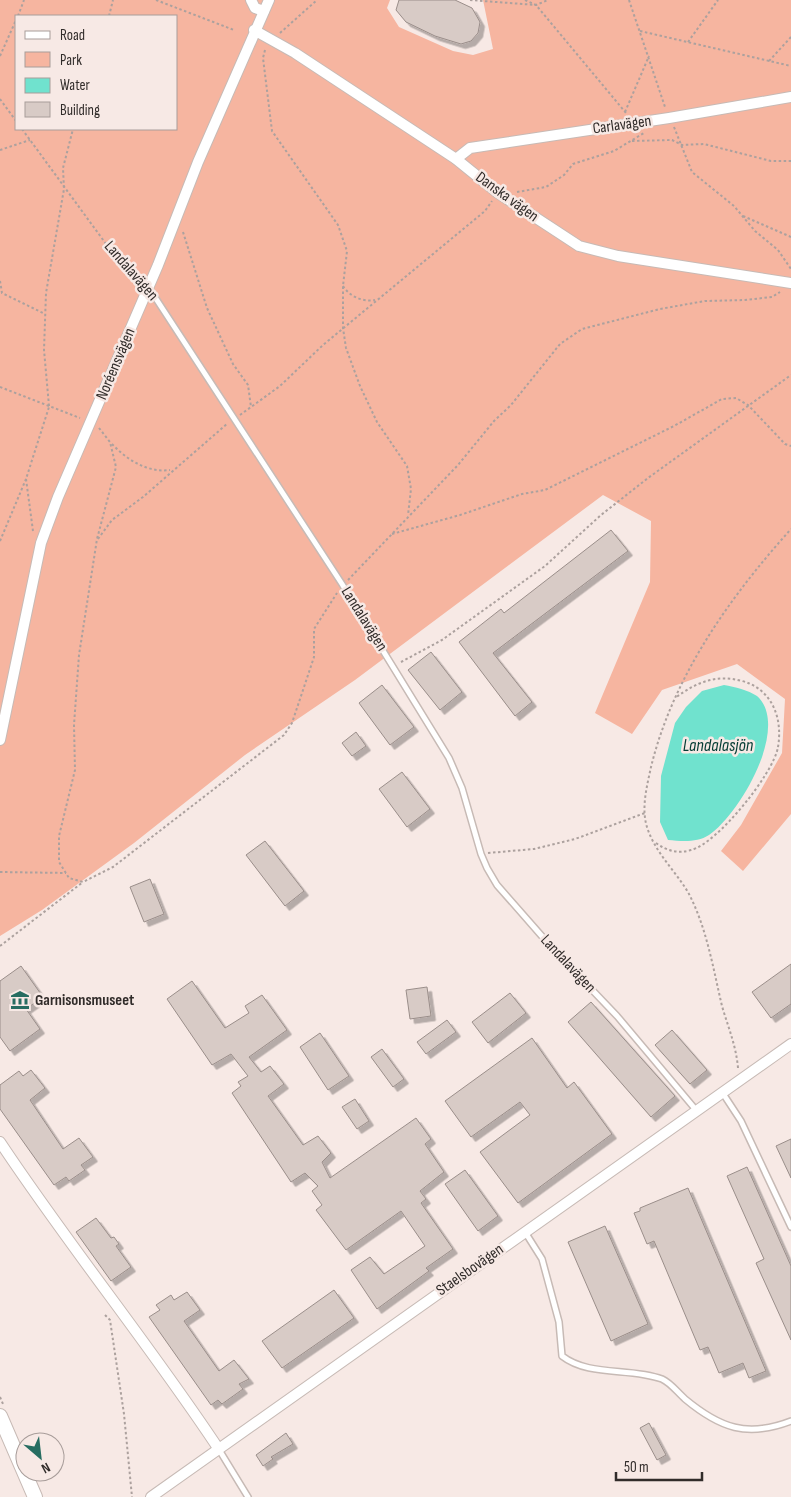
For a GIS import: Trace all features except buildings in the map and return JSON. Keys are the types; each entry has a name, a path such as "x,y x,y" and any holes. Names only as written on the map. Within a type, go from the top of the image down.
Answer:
{"street":[{"path":"251,0 255,8 264,11"},
{"name":"Noréensvägen","path":"0,740 41,543 158,265 176,214 254,30 269,0"},
{"name":"Danska vägen","path":"254,30 456,159 498,193 579,246 618,256 788,287"},
{"name":"Carlavägen","path":"456,159 470,148 669,118 791,97"},
{"name":"Staelsbovägen","path":"151,1497 524,1231 791,1044"},
{"path":"0,1142 154,1354 218,1448"},
{"path":"0,1416 35,1497"}],"lane":[{"name":"Landalavägen","path":"148,286 342,584 449,758 462,788 486,868 497,884 554,950 617,1016 696,1110"},
{"path":"722,1092 741,1121 791,1227"},
{"path":"524,1231 542,1259 559,1322 562,1356 574,1365 643,1374 664,1380 685,1400 723,1425 752,1430 791,1421"},
{"path":"218,1448 248,1497"}],"path":[{"path":"18,15 24,0"},
{"path":"109,15 113,0"},
{"path":"156,0 234,30"},
{"path":"317,0 310,8 289,23 264,51 263,58 272,131 338,225 347,251 343,286 343,328 346,348 360,386 377,422 407,466 411,489 408,515"},
{"path":"470,0 536,5 548,0"},
{"path":"526,0 536,5 625,112 638,122"},
{"path":"629,0 669,118 692,172 734,206 756,231 778,250 791,269"},
{"path":"688,42 718,0"},
{"path":"0,56 15,22"},
{"path":"640,31 791,66"},
{"path":"769,61 791,37"},
{"path":"625,112 649,56"},
{"path":"0,98 15,120"},
{"name":"Landalavägen","path":"23,130 64,189 109,248 148,286"},
{"path":"0,541 26,479 49,406 44,350 46,293 64,189 63,168 73,130"},
{"path":"0,150 30,140"},
{"path":"97,540 112,520 143,497 225,424 235,419 280,386 343,328 485,211 498,193 546,187 564,175 573,164 614,150 630,142 672,140 682,146 704,144 771,161 791,161"},
{"path":"176,214 207,308 233,364 248,385 251,407"},
{"path":"742,216 791,237"},
{"path":"0,281 2,293 46,314"},
{"path":"343,286 356,297 367,302 377,300"},
{"path":"0,946 84,882 113,867 284,735 298,706 314,657 314,629 342,584 458,465 560,344 582,329 660,309 705,301 772,297 788,287"},
{"path":"393,666 442,640 545,566 601,515 791,375"},
{"path":"0,387 91,422 124,457 156,472 172,470"},
{"path":"390,535 460,515 522,494 545,490 666,430 722,399 736,398 748,405 785,444 791,446"},
{"path":"84,882 69,878 59,862 58,836 75,770 76,677 84,608 97,540 116,467 110,442"},
{"path":"26,479 33,533"},
{"path":"739,1080 736,1046 723,1007 712,954 696,910 688,893 662,856 647,827 645,813 647,786 655,753 673,699 700,648 724,614 791,529"},
{"path":"654,842 667,850 680,852 693,850 718,833 736,815 754,792 778,748 777,711 762,689 745,681 726,677 712,678 698,683 673,699"},
{"path":"481,854 534,849 575,839 645,813"},
{"path":"0,872 66,873"},
{"path":"105,1315 110,1320 122,1404 132,1497"}],"green space":[{"path":"0,0 390,0 387,8 399,27 453,51 473,55 493,49 483,0 791,0 791,814 743,871 721,851 741,825 782,753 785,699 737,664 662,690 632,734 595,713 650,582 651,521 603,495 355,680 245,755 134,843 42,910 0,936"}],"water":[{"name":"Landalasjön","path":"724,685 746,690 757,696 766,710 768,728 765,748 757,770 746,790 721,825 704,838 684,841 668,840 660,822 661,776 675,723 686,707 702,691"}],"place":[{"name":"Garnisonsmuseet","path":"20,1000"}]}
